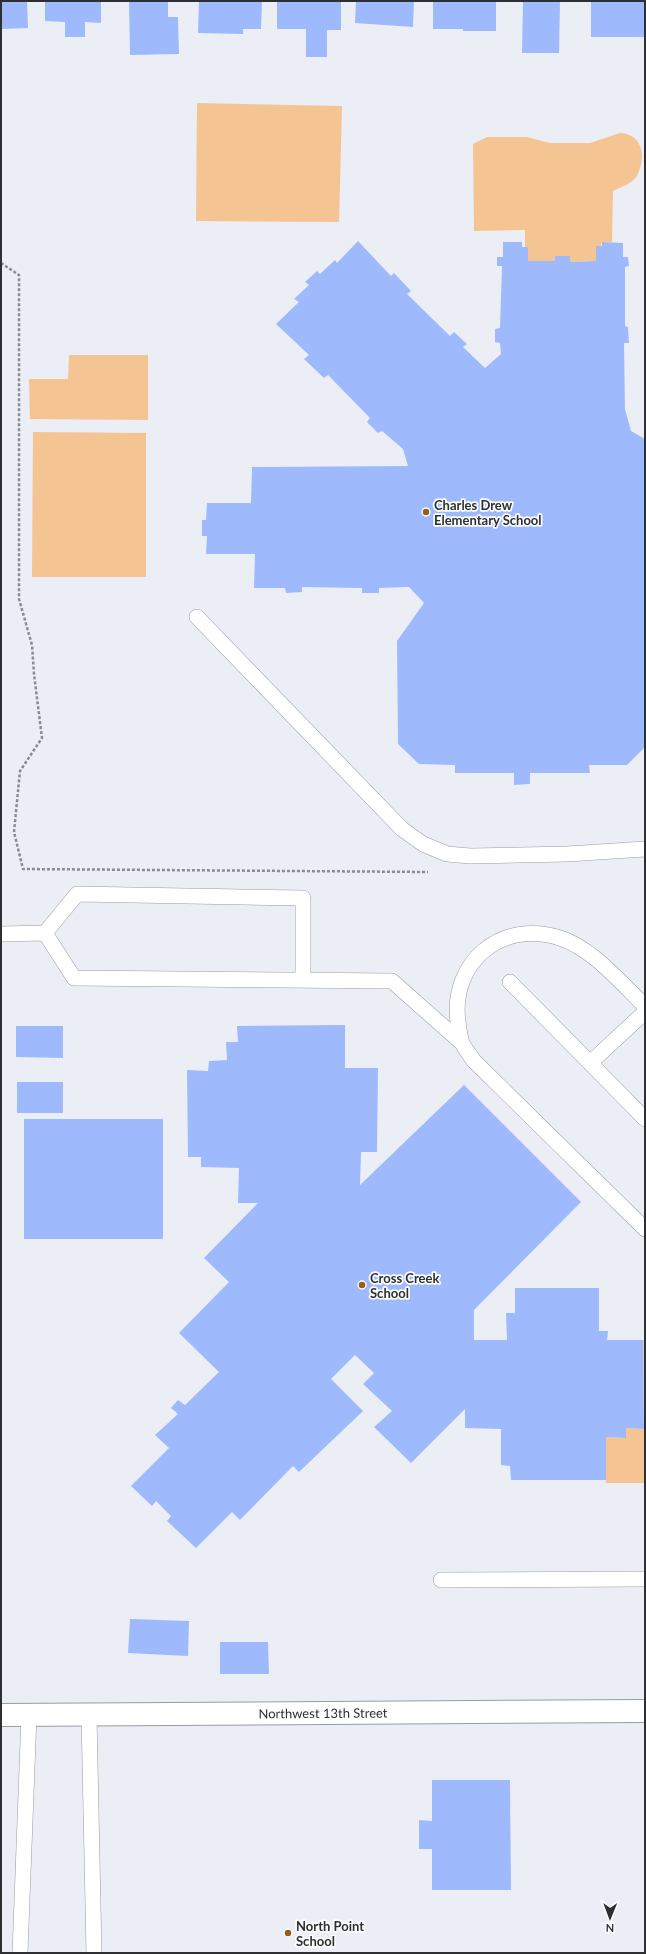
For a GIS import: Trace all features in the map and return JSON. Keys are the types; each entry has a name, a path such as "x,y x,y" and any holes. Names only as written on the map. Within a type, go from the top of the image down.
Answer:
{"street":[{"name":"Northwest 13th Street","path":"1,1715 645,1711"}],"lane":[{"path":"197,617 402,829 423,844 447,854 470,856 567,854 645,849"},
{"path":"1,934 45,933 77,894 303,898 303,980"},
{"path":"45,933 74,978 392,981 462,1043 474,1061 645,1229"},
{"path":"462,1043 456,1006 460,986 472,965 486,948 510,936 535,933 561,938 588,952 645,1006"},
{"path":"510,982 645,1119"},
{"path":"590,1063 645,1012"},
{"path":"441,1580 645,1579"},
{"path":"20,1953 29,1715"},
{"path":"89,1715 94,1953"}],"path":[{"path":"1,263 19,275 19,599 32,645 42,738 20,772 14,832 23,869 433,872"}],"shaded area":[{"path":"197,103 342,106 339,222 196,221"},
{"path":"620,133 634,138 638,142 641,148 642,162 635,179 613,191 612,242 602,242 596,261 570,262 569,256 555,256 555,261 528,261 528,248 525,247 525,230 474,231 473,144 487,137 527,137 550,143 590,143"},
{"path":"69,355 148,355 148,420 30,419 29,379 68,379"},
{"path":"33,432 146,433 146,577 32,577"},
{"path":"643,1340 645,1340 645,1483 606,1483 606,1437 626,1438 626,1428 644,1429"}],"building":[{"path":"1,1 27,1 28,28 1,29"},
{"path":"45,1 101,1 101,23 85,22 85,37 65,37 65,22 45,21"},
{"path":"129,1 168,1 168,17 178,17 179,54 130,55"},
{"path":"199,1 262,1 261,29 243,29 243,34 198,33"},
{"path":"277,1 341,1 341,30 327,30 327,57 306,57 306,29 277,29"},
{"path":"356,1 414,1 413,27 355,23"},
{"path":"433,1 496,1 496,31 433,29"},
{"path":"523,1 560,1 559,53 522,53"},
{"path":"591,1 645,1 645,37 591,37"},
{"name":"Charles Drew Elementary School","path":"358,241 391,276 394,273 411,291 407,294 450,336 454,332 467,344 463,347 485,368 501,354 500,343 495,342 495,329 500,328 502,266 497,266 497,257 503,257 503,242 522,242 522,247 528,247 528,261 555,261 555,256 570,256 570,262 596,261 596,246 602,246 602,242 623,243 623,257 628,257 629,266 625,267 625,326 628,327 629,343 624,343 625,409 631,431 645,439 645,747 627,765 589,765 590,773 530,773 530,784 514,785 514,773 455,773 455,765 419,764 398,744 397,641 424,603 409,587 379,588 379,593 362,593 362,588 302,587 302,592 286,593 285,588 254,588 255,554 206,554 207,536 202,536 202,520 206,520 207,503 251,503 252,467 408,466 403,449 382,431 378,433 367,422 370,418 328,375 324,378 304,359 309,355 276,324 299,302 294,299 309,285 305,282 317,271 320,274 335,260 337,263"},
{"name":"Cross Creek School","path":"345,1025 345,1068 378,1068 377,1152 361,1152 360,1185 464,1085 581,1202 474,1310 474,1340 507,1340 506,1313 515,1313 515,1288 599,1288 599,1331 608,1331 607,1340 643,1340 644,1429 626,1428 626,1438 606,1437 606,1480 511,1480 510,1466 501,1465 501,1429 465,1428 465,1409 411,1463 374,1427 392,1411 363,1384 374,1373 355,1355 331,1379 363,1411 299,1472 293,1466 240,1520 232,1512 196,1548 167,1521 171,1516 156,1501 152,1506 131,1486 169,1448 155,1435 178,1414 171,1408 178,1400 185,1405 219,1372 179,1333 229,1282 204,1258 258,1203 238,1203 239,1168 201,1167 201,1157 188,1157 187,1070 208,1071 209,1061 227,1060 226,1042 238,1042 237,1026"},
{"path":"16,1026 63,1026 63,1058 16,1057"},
{"path":"17,1082 63,1082 63,1113 17,1113"},
{"path":"24,1119 163,1119 163,1239 24,1239"},
{"path":"130,1619 189,1621 188,1656 128,1653"},
{"path":"220,1642 268,1642 269,1674 220,1674"},
{"path":"432,1780 510,1780 511,1890 432,1890 432,1849 419,1849 419,1820 432,1821"}],"place":[{"name":"Charles Drew Elementary School","path":"426,512"},
{"name":"Cross Creek School","path":"362,1285"},
{"name":"North Point School","path":"288,1933"}]}
